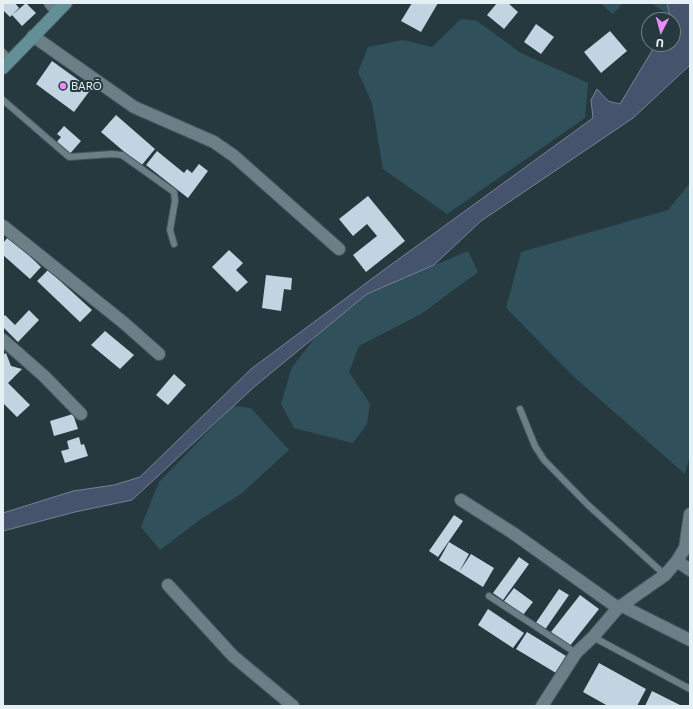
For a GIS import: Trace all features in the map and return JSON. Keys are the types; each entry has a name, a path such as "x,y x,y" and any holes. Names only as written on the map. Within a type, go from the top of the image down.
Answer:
{"street":[{"path":"6,60 33,36 54,7 66,3"},
{"path":"33,36 134,107 214,142 234,156 339,249"},
{"path":"3,226 124,323 159,354"},
{"path":"3,340 44,376 81,414"},
{"path":"461,500 513,533 620,607 690,640"},
{"path":"542,706 576,653 593,637 620,607 666,575 677,561 685,548 690,514"},
{"path":"677,561 690,570"},
{"path":"168,585 233,656 293,706"}],"lane":[{"path":"3,100 69,157 112,154 122,155 174,192 175,201 170,230 174,244"},
{"path":"520,409 535,446 544,460 588,505 666,575"},
{"path":"490,596 576,653"},
{"path":"593,637 690,689"}],"shaded area":[{"path":"600,3 623,3 613,14"},
{"path":"651,3 667,3 669,12 664,12"},
{"path":"667,3 690,3 690,65 633,118 481,221 434,265 367,294 254,387 132,500 75,512 3,531 3,513 73,491 114,485 140,477 251,369 381,272 593,118 591,100 597,89 608,101 620,104 651,52 681,52 681,12 669,12"},
{"path":"461,19 477,21 521,53 588,83 585,118 447,214 383,169 372,103 358,72 368,47 403,40 432,47"},
{"path":"690,183 690,455 685,474 573,376 506,308 521,252 668,210"},
{"path":"468,251 478,272 421,314 359,346 349,372 370,404 367,424 353,443 294,428 281,404 292,367 317,335 367,294"},
{"path":"233,406 251,408 289,450 242,493 201,519 160,550 141,527 159,482"}],"building":[{"path":"3,3 15,3 19,8 10,17 3,10"},
{"path":"26,3 36,13 22,26 12,15"},
{"path":"412,3 438,3 421,32 401,21"},
{"path":"497,3 508,3 518,12 504,29 487,15"},
{"path":"536,24 554,37 541,54 524,42"},
{"path":"610,31 627,51 601,73 584,52"},
{"name":"BARŌ","path":"52,61 91,89 74,112 36,84"},
{"path":"116,115 155,149 141,166 101,132"},
{"path":"64,126 81,141 68,156 55,144 61,137 57,134"},
{"path":"157,151 184,173 187,169 192,173 199,164 208,171 188,198 146,165"},
{"path":"368,196 405,241 366,272 353,255 377,236 367,224 353,236 339,219"},
{"path":"9,236 41,267 30,279 3,255 3,243"},
{"path":"229,250 243,263 236,270 248,282 237,292 212,267"},
{"path":"48,270 92,310 80,322 37,281"},
{"path":"266,275 292,278 291,290 284,289 281,311 262,308"},
{"path":"29,310 39,320 18,342 3,327 3,317 5,315 15,325"},
{"path":"105,331 134,355 120,369 91,345"},
{"path":"6,353 11,366 22,369 8,383 30,405 17,417 3,403 3,355"},
{"path":"174,374 186,385 168,405 156,395"},
{"path":"73,414 78,429 54,436 50,421"},
{"path":"79,437 81,445 84,444 88,456 65,463 61,451 69,449 67,441"},
{"path":"454,515 463,521 438,557 429,551"},
{"path":"449,542 469,554 459,572 439,560"},
{"path":"471,554 494,568 483,587 459,572"},
{"path":"519,557 529,564 503,600 493,593"},
{"path":"514,588 533,602 523,615 504,601"},
{"path":"559,589 569,595 544,631 535,624"},
{"path":"580,595 599,609 569,647 551,632"},
{"path":"488,609 524,633 513,648 478,625"},
{"path":"527,632 566,656 556,673 516,649"},
{"path":"599,663 646,689 637,706 608,706 583,692"},
{"path":"652,691 682,706 645,706"}],"place":[{"name":"BARŌ","path":"63,86"}]}
